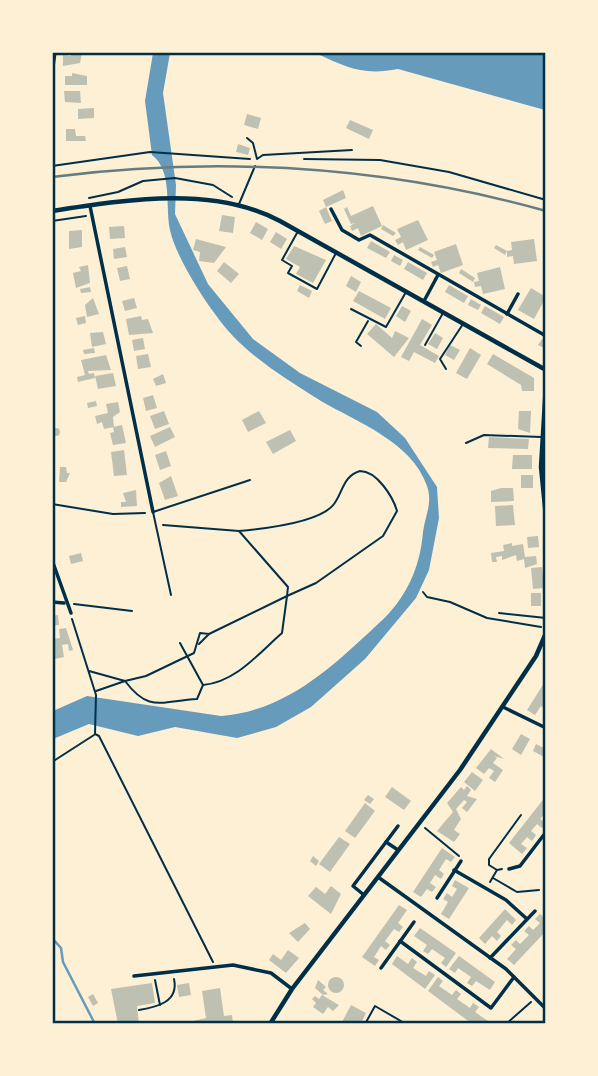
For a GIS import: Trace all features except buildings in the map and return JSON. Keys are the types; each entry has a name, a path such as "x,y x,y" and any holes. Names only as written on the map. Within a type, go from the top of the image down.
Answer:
{"street":[{"path":"52,73 55,52"},
{"path":"52,212 158,201 237,204 270,216 298,231 545,370"},
{"path":"90,206 153,512"},
{"path":"331,209 342,230 359,240 370,235 544,336 545,329"},
{"path":"424,301 438,275"},
{"path":"507,314 518,294"},
{"path":"545,384 542,437 545,517"},
{"path":"52,560 65,603 71,613"},
{"path":"52,601 65,603"},
{"path":"270,1024 292,989 503,707 536,656 545,631"},
{"path":"503,707 545,729"},
{"path":"365,894 353,886 398,826"},
{"path":"509,869 520,866 545,832"},
{"path":"386,842 398,850"},
{"path":"437,898 461,861"},
{"path":"454,870 506,900 527,919"},
{"path":"378,877 514,976 545,1009"},
{"path":"491,958 535,911"},
{"path":"381,968 414,922"},
{"path":"400,941 491,1008 514,976"},
{"path":"134,976 215,966 253,967 271,973 292,989"}],"lane":[{"path":"247,138 253,143 257,159 263,155 352,150"},
{"path":"237,204 256,166"},
{"path":"298,231 282,260 292,266 288,273 317,289 336,253"},
{"path":"351,309 386,327 407,291"},
{"path":"425,345 444,312"},
{"path":"361,346 356,342 368,320"},
{"path":"446,369 440,359 463,323"},
{"path":"466,443 484,435 542,437"},
{"path":"171,595 153,512 250,480"},
{"path":"499,612 545,618"},
{"path":"365,1024 375,1006 406,1024"}],"path":[{"path":"52,166 150,152 257,159"},
{"path":"292,159 380,160 449,172 545,200"},
{"path":"90,206 89,196 118,192 143,181 164,178 213,185 231,195 237,204"},
{"path":"52,221 92,215"},
{"path":"95,693 146,676 163,664 189,656 209,634 316,583 383,536 397,511 394,498 370,473 360,471 347,479 331,508 283,528 239,531 156,524"},
{"path":"52,505 113,514 153,512"},
{"path":"203,685 213,684 258,659 262,649 282,633 288,587 239,531"},
{"path":"423,592 427,597 450,602 488,618 545,631"},
{"path":"65,603 132,611"},
{"path":"71,613 95,693 95,733 121,777 215,966"},
{"path":"199,644 198,632 209,634"},
{"path":"89,671 125,681 138,698 150,704 197,699 203,685 180,643"},
{"path":"52,762 95,733"},
{"path":"509,869 498,870 489,865 489,859 521,815"},
{"path":"418,824 458,855 461,861"},
{"path":"486,889 498,870"},
{"path":"493,878 517,892 540,890"},
{"path":"139,1010 160,1006 174,992 172,971"},
{"path":"154,974 160,1006"},
{"path":"506,1024 536,997"}],"water":[{"path":"153,53 170,53 163,93 176,185 175,214 208,284 253,339 300,373 377,412 405,438 437,487 439,518 429,570 416,598 365,659 311,707 276,727 237,738 175,727 138,736 89,724 53,739 53,711 87,696 221,716 266,706 307,684 343,656 396,605 410,583 419,559 429,504 427,486 409,457 382,435 321,401 250,352 225,328 195,285 173,240 166,180 159,162 152,155 145,101"},
{"path":"315,53 545,53 545,110 398,69 355,69"}],"waterway":[{"path":"52,938 61,948 63,962 95,1024"}],"railway":[{"path":"52,177 177,167 301,169 424,184 546,211"}]}
